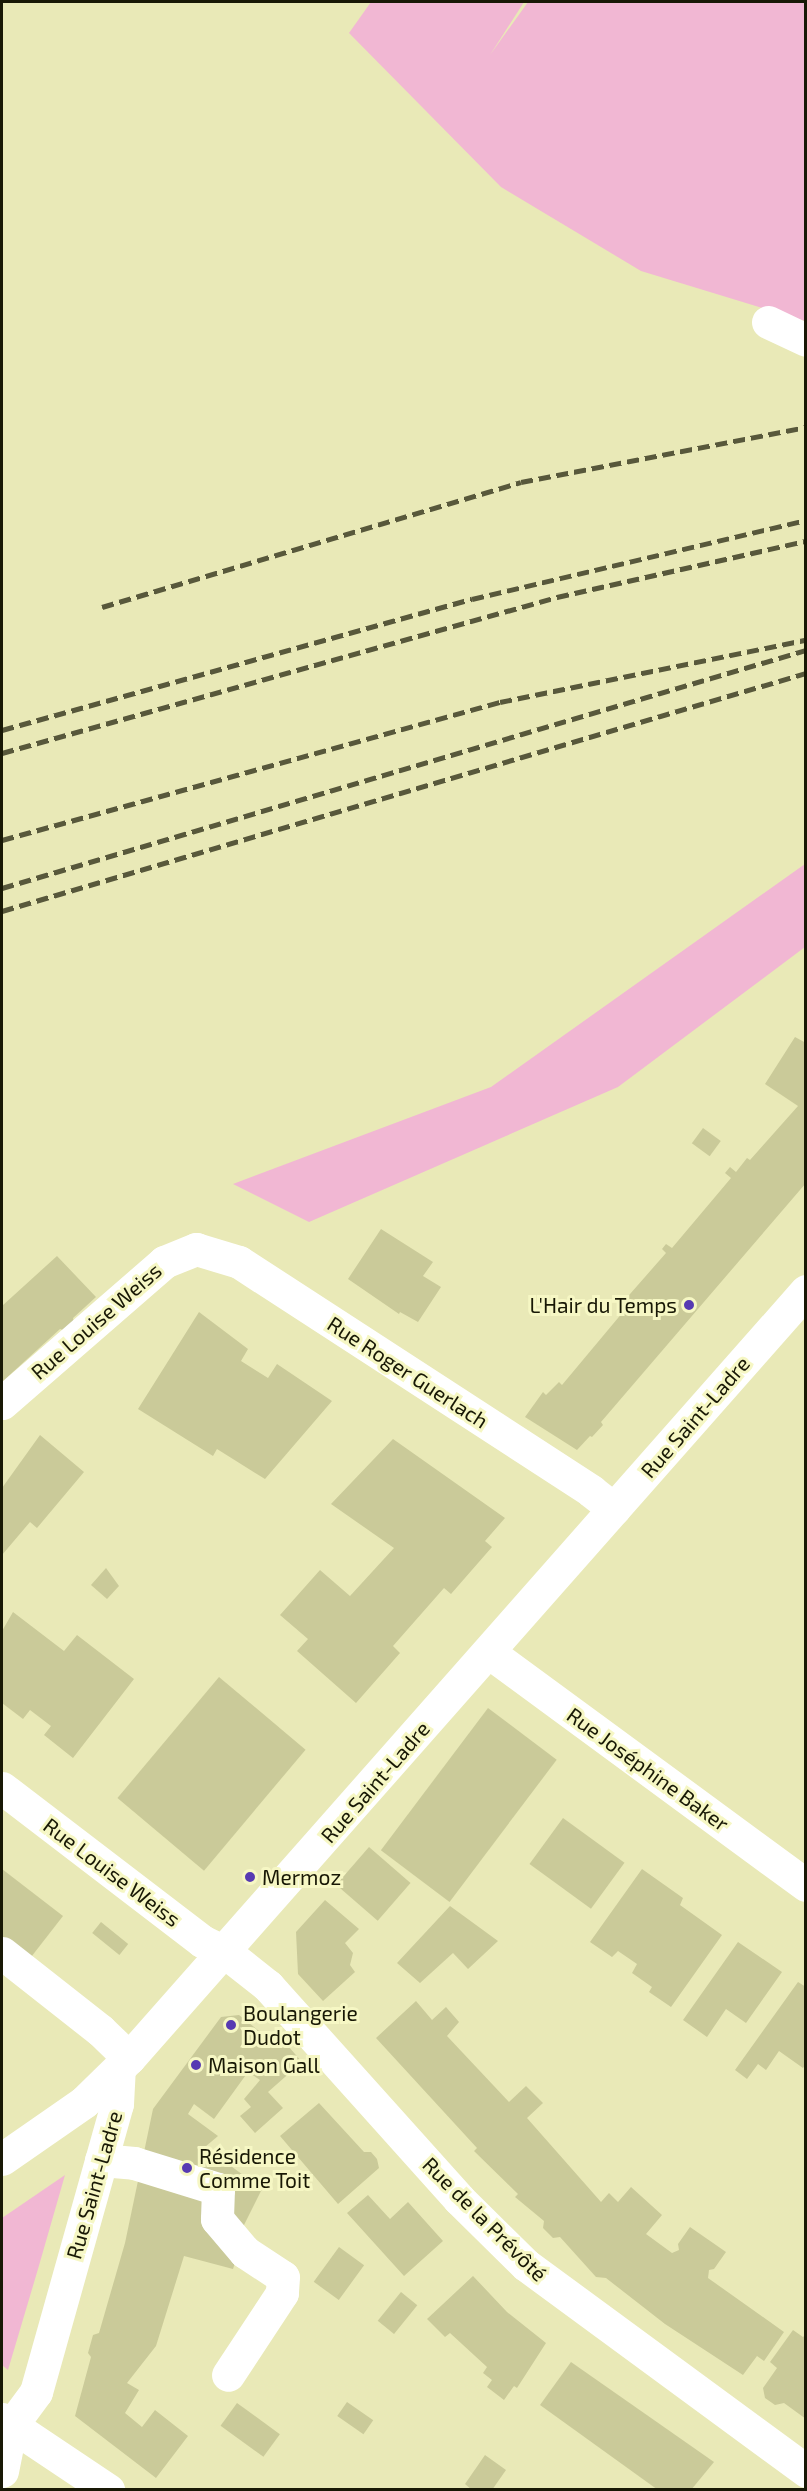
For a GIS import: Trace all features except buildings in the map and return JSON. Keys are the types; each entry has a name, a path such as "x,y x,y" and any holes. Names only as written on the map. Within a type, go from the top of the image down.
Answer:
{"street":[{"path":"768,322 806,339"},
{"name":"Rue Louise Weiss","path":"2,1403 164,1262 196,1250"},
{"name":"Rue Roger Guerlach","path":"196,1250 239,1262 591,1491 614,1509"},
{"name":"Rue Saint-Ladre","path":"2,2471 6,2422 36,2392 117,2104 124,2063 490,1653 806,1291"},
{"name":"Rue Joséphine Baker","path":"490,1653 806,1885"},
{"name":"Rue Louise Weiss","path":"2,1788 202,1941 225,1952"},
{"name":"Rue de la Prévôté","path":"225,1952 268,1986 459,2199 526,2265 806,2471"},
{"path":"2,1953 44,1986 124,2063 84,2102 2,2159"},
{"path":"2,1979 44,1986"},
{"path":"101,2160 134,2163 218,2189 216,2218 245,2252 283,2277 282,2293 228,2375"},
{"path":"6,2422 108,2490"}],"shaded area":[{"path":"371,2 524,2 490,55 528,2 805,2 805,321 641,271 501,187 349,33"},
{"path":"805,864 805,947 618,1087 309,1222 233,1184 491,1087"},
{"path":"65,2175 8,2370 2,2365 2,2218"}],"railway":[{"path":"102,607 521,482 806,427"},
{"path":"2,730 472,599 806,520"},
{"path":"2,753 557,597 806,541"},
{"path":"2,840 500,702 806,640"},
{"path":"2,888 806,650"},
{"path":"2,911 806,673"}],"place":[{"name":"L'Hair du Temps","path":"689,1305"},
{"name":"Mermoz","path":"250,1877"},
{"name":"Boulangerie Dudot","path":"231,2025"},
{"name":"Maison Gall","path":"196,2065"},
{"name":"Résidence Comme Toit","path":"187,2168"}]}
